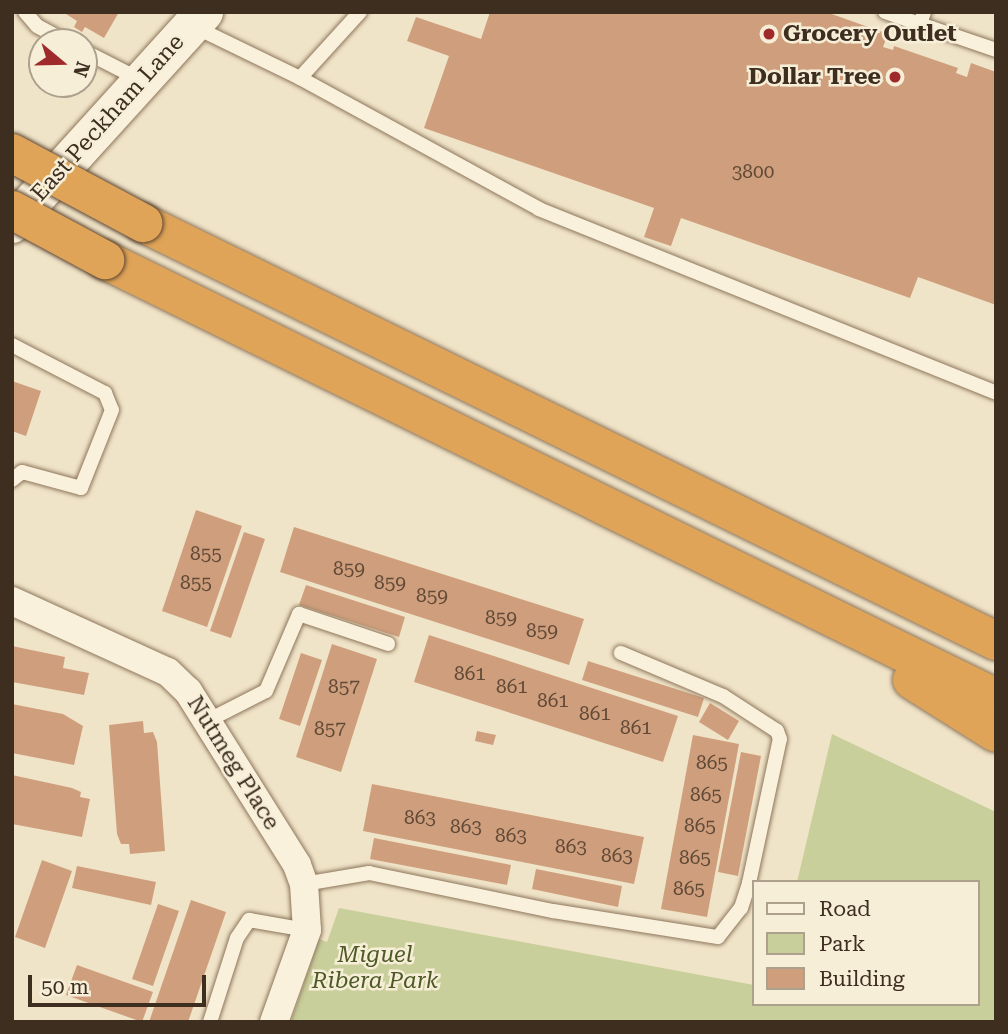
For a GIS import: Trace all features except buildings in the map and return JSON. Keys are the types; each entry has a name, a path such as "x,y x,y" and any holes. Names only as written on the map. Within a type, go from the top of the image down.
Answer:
{"highway":[{"path":"12,153 143,223 996,641"},
{"path":"12,211 105,260 996,698"},
{"path":"775,533 996,616"},
{"path":"757,581 996,733"}],"street":[{"name":"East Peckham Lane","path":"12,224 198,19"},
{"name":"Nutmeg Place","path":"12,601 168,672 188,691 304,884 307,930 274,1022"}],"lane":[{"path":"25,12 41,28"},
{"path":"300,78 360,12"},
{"path":"886,12 922,18 996,50"},
{"path":"198,19 300,78 539,208 996,393"},
{"path":"98,58 140,80"},
{"path":"12,345 105,393 112,410 81,488 22,472 12,480"},
{"path":"207,722 266,691 299,614 388,644"},
{"path":"304,884 349,873 369,873 553,911 718,937 741,908 780,739 768,721 723,696 621,653"},
{"path":"210,1022 237,939 248,920 307,930"}],"green space":[{"name":"Miguel Ribera Park","path":"832,734 996,812 996,1022 291,1022 319,939 327,942 339,908 752,985 752,1006 980,1006 980,880 797,880"}],"place":[{"name":"Grocery Outlet","path":"769,34"},
{"name":"Dollar Tree","path":"895,77"}]}
